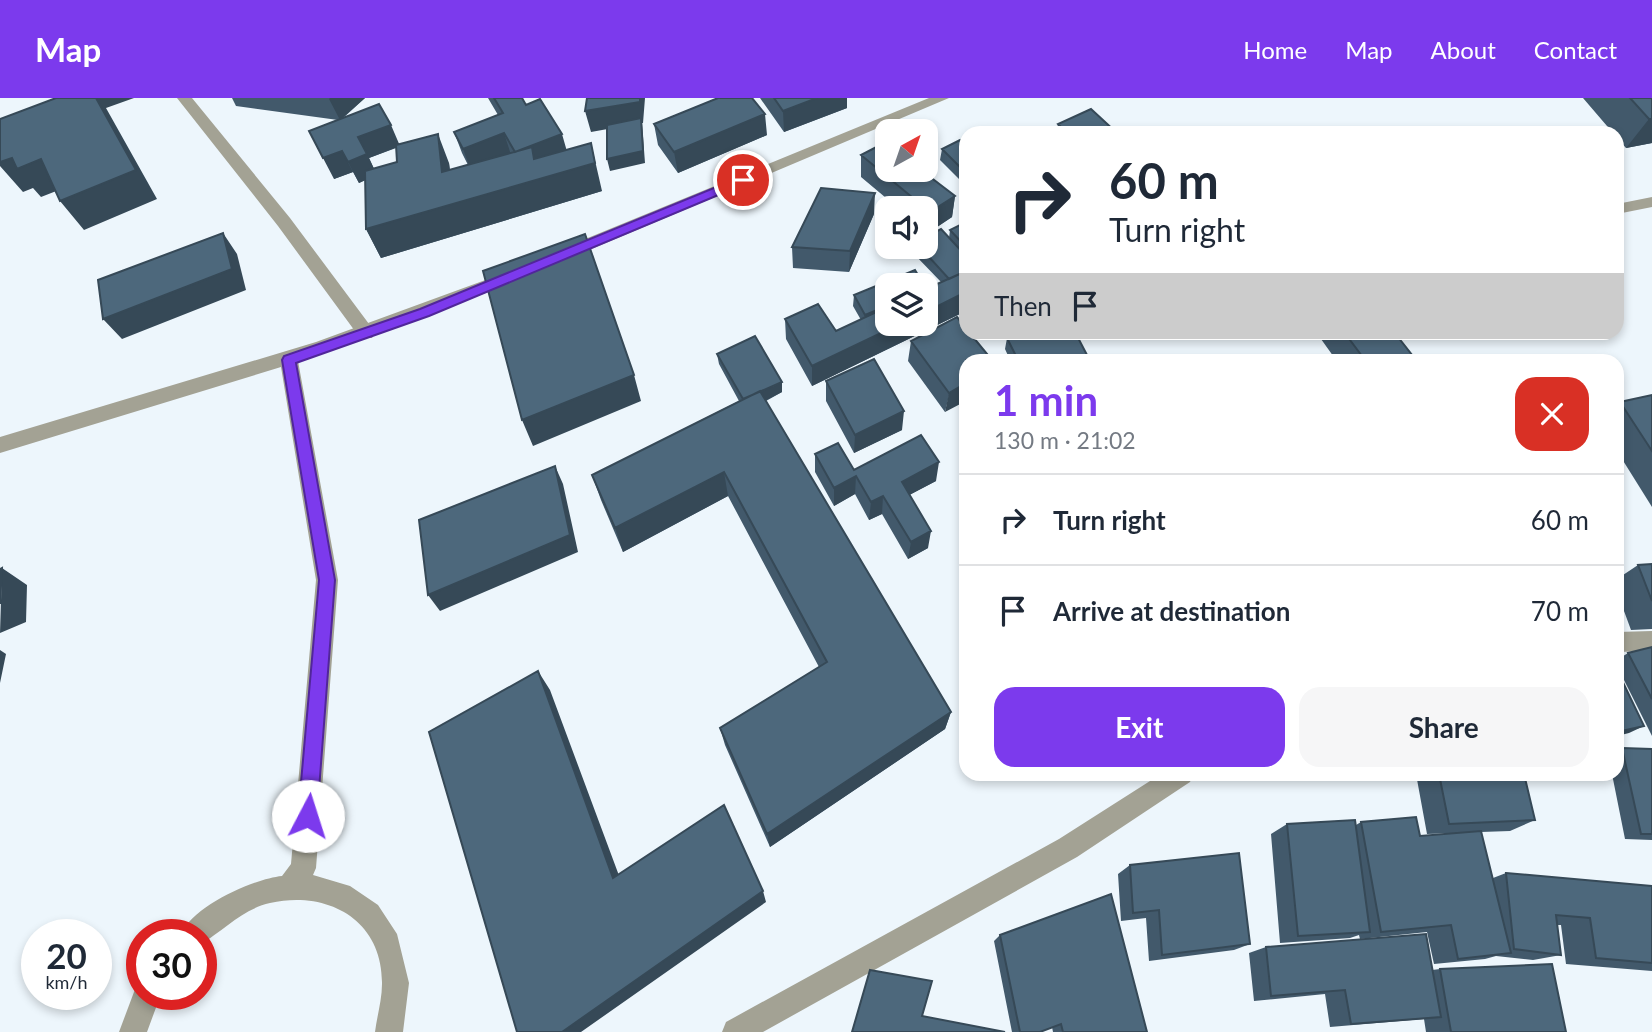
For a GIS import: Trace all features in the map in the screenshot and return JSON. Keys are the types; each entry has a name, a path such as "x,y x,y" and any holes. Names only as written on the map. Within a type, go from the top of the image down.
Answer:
{"street":[{"path":"184,98 284,222 366,333"},
{"path":"890,119 897,98"},
{"path":"890,119 942,98"},
{"path":"550,260 875,125"},
{"path":"1624,208 1652,202"},
{"path":"0,444 289,360 424,313 525,271"},
{"path":"289,360 327,580 303,868 291,886"},
{"path":"1624,642 1652,640"},
{"path":"736,1032 1068,848 1171,781"},
{"path":"211,919 249,896 291,886 328,888 359,903 382,929 395,965 396,1006 389,1032"},
{"path":"133,1032 140,1010"}],"building":[{"path":"56,98 96,98 136,170 60,201 41,159 17,169 12,158 0,162 0,119"},
{"path":"494,98 522,98 526,105 540,99 562,134 515,152 504,133 463,149 454,132 503,113"},
{"path":"587,98 640,98 640,102 585,111"},
{"path":"718,98 752,98 765,114 674,152 654,124"},
{"path":"774,98 817,98 783,111"},
{"path":"1630,98 1652,98 1652,119 1649,119"},
{"path":"379,104 391,125 358,137 367,154 348,162 342,151 323,158 309,131"},
{"path":"1091,109 1109,126 1060,126 1058,124"},
{"path":"641,118 643,151 607,159 607,125"},
{"path":"438,134 442,172 532,147 534,159 591,143 595,163 366,229 365,171 397,162 396,145"},
{"path":"959,140 959,166 942,149"},
{"path":"875,148 875,167 861,155"},
{"path":"894,182 937,182 955,196 938,207 938,196 911,196"},
{"path":"821,188 875,193 850,251 792,247"},
{"path":"959,226 959,240 950,230"},
{"path":"941,229 959,248 959,274 949,279 931,259 938,259 938,231"},
{"path":"223,233 232,269 103,319 98,280"},
{"path":"585,234 634,375 522,420 483,271"},
{"path":"959,274 959,296 938,306 938,284"},
{"path":"875,286 875,311 865,315 854,295"},
{"path":"818,304 836,331 875,313 875,336 812,366 785,319"},
{"path":"957,317 959,340 976,340 987,354 959,354 959,387 949,393 911,341 921,336 938,336 938,327"},
{"path":"755,336 782,382 743,399 717,354"},
{"path":"1008,340 1079,340 1086,354 1015,354"},
{"path":"1350,340 1400,340 1411,354 1360,354"},
{"path":"874,359 904,411 855,435 826,381"},
{"path":"760,391 951,712 767,834 720,728 827,662 724,472 615,528 592,475"},
{"path":"1652,395 1652,451 1624,408 1624,401"},
{"path":"921,435 939,462 902,482 931,531 911,542 883,496 871,502 856,476 834,488 815,454 838,443 854,470"},
{"path":"555,466 570,535 428,595 419,520"},
{"path":"1652,564 1652,601 1638,565"},
{"path":"2,568 0,604 0,569"},
{"path":"1652,647 1652,699 1628,653"},
{"path":"538,671 613,878 724,805 763,891 562,1032 517,1032 429,732"},
{"path":"1624,685 1644,726 1624,730"},
{"path":"1624,748 1652,749 1652,834 1641,834"},
{"path":"1440,781 1526,781 1535,820 1449,824"},
{"path":"1416,817 1420,836 1481,831 1511,953 1458,959 1451,925 1381,932 1361,822"},
{"path":"1355,820 1370,932 1298,936 1287,824"},
{"path":"1239,853 1250,944 1162,955 1159,910 1133,913 1130,865"},
{"path":"1506,873 1652,886 1652,963 1596,958 1590,918 1556,915 1561,955 1514,949"},
{"path":"1111,894 1147,1032 1063,1032 1061,1024 1040,1032 1020,1032 1000,935"},
{"path":"1426,934 1441,1017 1351,1024 1345,990 1271,996 1266,947"},
{"path":"1552,964 1566,1032 1451,1032 1440,969"},
{"path":"870,970 932,981 922,1016 1005,1032 852,1032"}],"route":[{"path":"308,816 327,580 289,360 424,313 743,180"}]}
